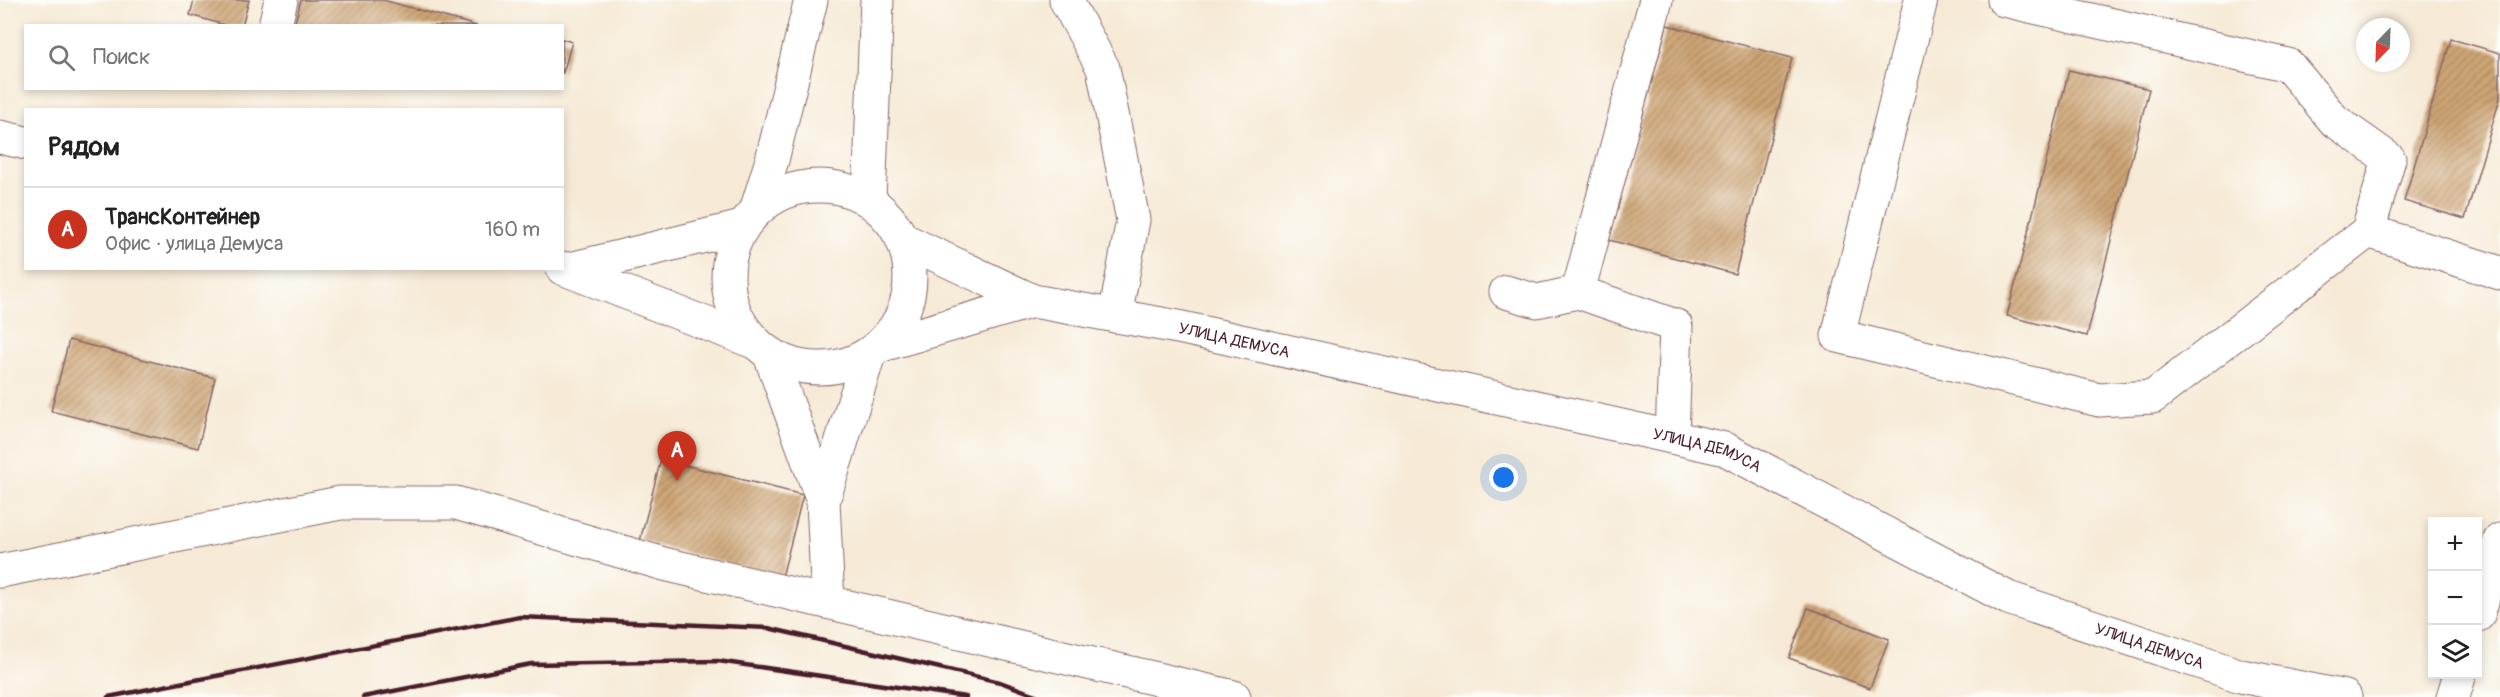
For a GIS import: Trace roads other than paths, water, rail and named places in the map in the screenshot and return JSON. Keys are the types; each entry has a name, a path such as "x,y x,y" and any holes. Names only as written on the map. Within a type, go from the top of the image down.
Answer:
{"street":[{"path":"811,0 772,160 749,219 733,246 728,265 728,286 732,307 741,325 762,348 823,501 828,602"},
{"path":"869,200 877,0"},
{"path":"1066,0 1103,68 1133,220 1116,316"},
{"path":"1578,292 1656,0"},
{"path":"1921,0 1838,336 2099,400 2153,397 2368,231 2389,159 2334,120 2288,65 2004,0"},
{"path":"0,136 24,142"},
{"path":"566,268 749,219 772,198 791,190 811,186 831,186 869,200 884,213 902,239 910,267 910,288 897,326 874,350 823,501"},
{"path":"2368,231 2500,273"},
{"path":"902,239 1033,302"},
{"path":"566,268 762,348 789,363 809,368 830,368 850,363 874,350 1033,302"},
{"path":"1506,292 1537,301 1578,292 1676,326 1672,437"},
{"name":"УЛИЦА ДЕМУСА","path":"1033,302 1178,327 1725,449 2008,598 2241,676 2345,697"},
{"path":"0,571 340,503 456,503 664,564 1234,697"},
{"path":"2482,601 2500,540"},
{"path":"2453,697 2459,679"}],"railway":[{"path":"108,697 520,617 768,628 1000,682 1041,697"},
{"path":"363,697 531,664 718,661 966,697"}],"place":[{"name":"ТрансКонтейнер","path":"677,481"}]}
